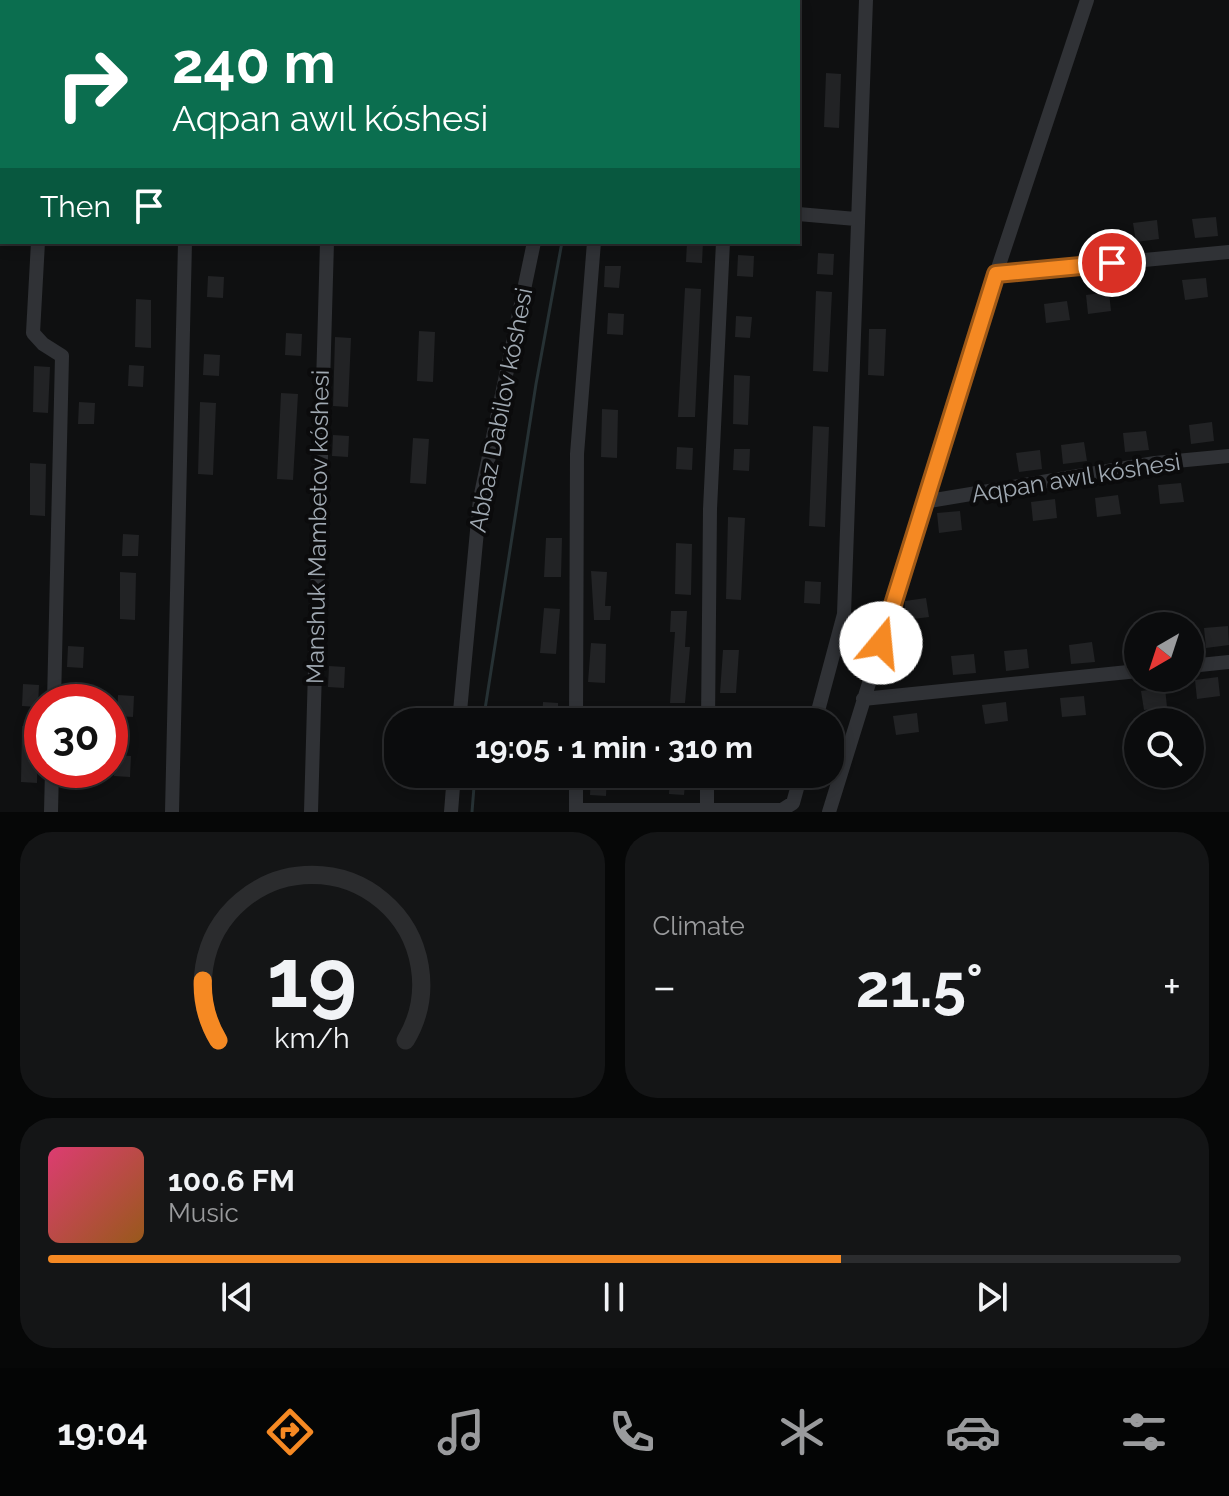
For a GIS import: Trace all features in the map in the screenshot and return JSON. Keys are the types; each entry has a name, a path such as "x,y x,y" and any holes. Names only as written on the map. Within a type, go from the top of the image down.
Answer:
{"street":[{"path":"819,708 844,614 866,0"},
{"path":"829,812 923,502 1087,0"},
{"path":"800,214 856,219"},
{"path":"38,244 33,333 43,344 62,356 54,684"},
{"path":"172,812 185,244"},
{"name":"Manshuk Mambetov kóshesi","path":"311,812 327,244"},
{"name":"Abbaz Dabilov kóshesi","path":"460,708 480,499 534,244"},
{"path":"576,708 577,454 594,244"},
{"path":"708,708 710,509 723,244"},
{"path":"996,274 1229,252"},
{"name":"Aqpan awıl kóshesi","path":"923,502 1155,463 1229,456"},
{"path":"1204,665 1229,662"},
{"path":"863,699 1124,672"},
{"path":"51,812 52,788"},
{"path":"451,812 453,788"},
{"path":"576,788 576,811 707,812 782,810 793,803 797,788"},
{"path":"707,788 707,812"}],"building":[{"path":"826,73 841,74 839,128 824,127"},
{"path":"1216,217 1218,236 1195,238 1192,219"},
{"path":"1157,220 1159,239 1136,242 1133,223"},
{"path":"687,244 703,244 702,263 686,262"},
{"path":"818,253 834,254 833,275 817,274"},
{"path":"738,255 754,256 753,277 737,276"},
{"path":"605,266 621,266 619,288 604,287"},
{"path":"208,276 224,277 223,298 207,297"},
{"path":"1206,278 1208,297 1185,300 1182,280"},
{"path":"685,288 701,289 695,417 678,417"},
{"path":"816,291 832,292 828,372 813,371"},
{"path":"1109,292 1111,311 1088,314 1086,295"},
{"path":"136,299 151,300 151,348 135,347"},
{"path":"1067,301 1070,320 1046,323 1044,304"},
{"path":"608,313 624,314 623,335 607,334"},
{"path":"736,316 752,317 750,338 735,337"},
{"path":"869,329 886,329 884,376 868,375"},
{"path":"419,331 435,332 433,382 417,381"},
{"path":"286,333 302,334 301,356 285,355"},
{"path":"335,337 351,338 348,407 333,406"},
{"path":"204,354 220,355 219,376 203,375"},
{"path":"129,365 144,366 143,387 128,386"},
{"path":"34,366 50,367 48,413 33,412"},
{"path":"734,375 750,376 748,425 733,424"},
{"path":"281,393 298,394 293,480 277,479"},
{"path":"79,402 95,403 94,424 78,424"},
{"path":"200,402 216,403 213,475 198,474"},
{"path":"602,409 618,410 617,458 601,457"},
{"path":"1212,422 1214,441 1191,444 1189,425"},
{"path":"813,426 829,427 825,527 809,526"},
{"path":"1146,431 1149,450 1125,452 1123,433"},
{"path":"333,435 349,436 348,457 332,456"},
{"path":"413,438 429,439 426,484 410,483"},
{"path":"1084,442 1087,461 1063,464 1061,445"},
{"path":"677,447 693,448 692,470 676,469"},
{"path":"734,449 750,449 749,471 733,470"},
{"path":"1040,450 1042,469 1019,472 1016,453"},
{"path":"30,463 46,464 45,516 30,515"},
{"path":"1181,483 1184,502 1160,504 1158,485"},
{"path":"1118,495 1121,514 1097,517 1095,498"},
{"path":"1055,499 1057,518 1033,521 1031,502"},
{"path":"960,511 962,530 939,533 937,513"},
{"path":"728,517 745,518 741,600 726,599"},
{"path":"123,534 139,535 138,556 122,556"},
{"path":"546,538 562,538 561,577 544,577"},
{"path":"676,543 692,544 691,595 675,594"},
{"path":"591,571 607,572 605,606 611,606 610,620 594,620"},
{"path":"120,572 136,573 135,620 120,619"},
{"path":"805,581 821,582 820,604 804,603"},
{"path":"926,598 929,617 905,620 905,601"},
{"path":"544,608 560,609 556,654 540,653"},
{"path":"671,611 687,611 685,647 690,647 685,703 670,703 675,632 670,632"},
{"path":"1228,626 1229,645 1206,648 1204,628"},
{"path":"1092,642 1095,662 1071,664 1069,645"},
{"path":"591,643 606,644 605,683 588,682"},
{"path":"68,646 84,647 83,668 67,667"},
{"path":"1027,649 1029,668 1006,671 1004,651"},
{"path":"723,650 739,650 736,693 720,693"},
{"path":"974,654 976,673 953,675 951,656"},
{"path":"329,666 345,667 344,688 328,687"},
{"path":"1218,677 1220,696 1197,699 1196,692 1204,692 1204,679"},
{"path":"1141,692 1165,692 1167,707 1144,708"},
{"path":"128,696 134,696 133,717 128,717"},
{"path":"1084,696 1086,715 1062,717 1060,698"},
{"path":"543,702 558,703 558,708 543,708"},
{"path":"1006,702 1008,721 985,724 982,705"},
{"path":"917,713 919,732 896,735 893,716"},
{"path":"22,726 24,782 21,782"},
{"path":"128,756 131,756 128,777"},
{"path":"590,788 606,788 606,796 590,795"},
{"path":"669,788 685,788 684,795 669,794"}],"waterway":[{"path":"485,708 536,384 562,244"},
{"path":"472,812 474,788"}],"route":[{"path":"881,643 996,274 1112,263"}]}
